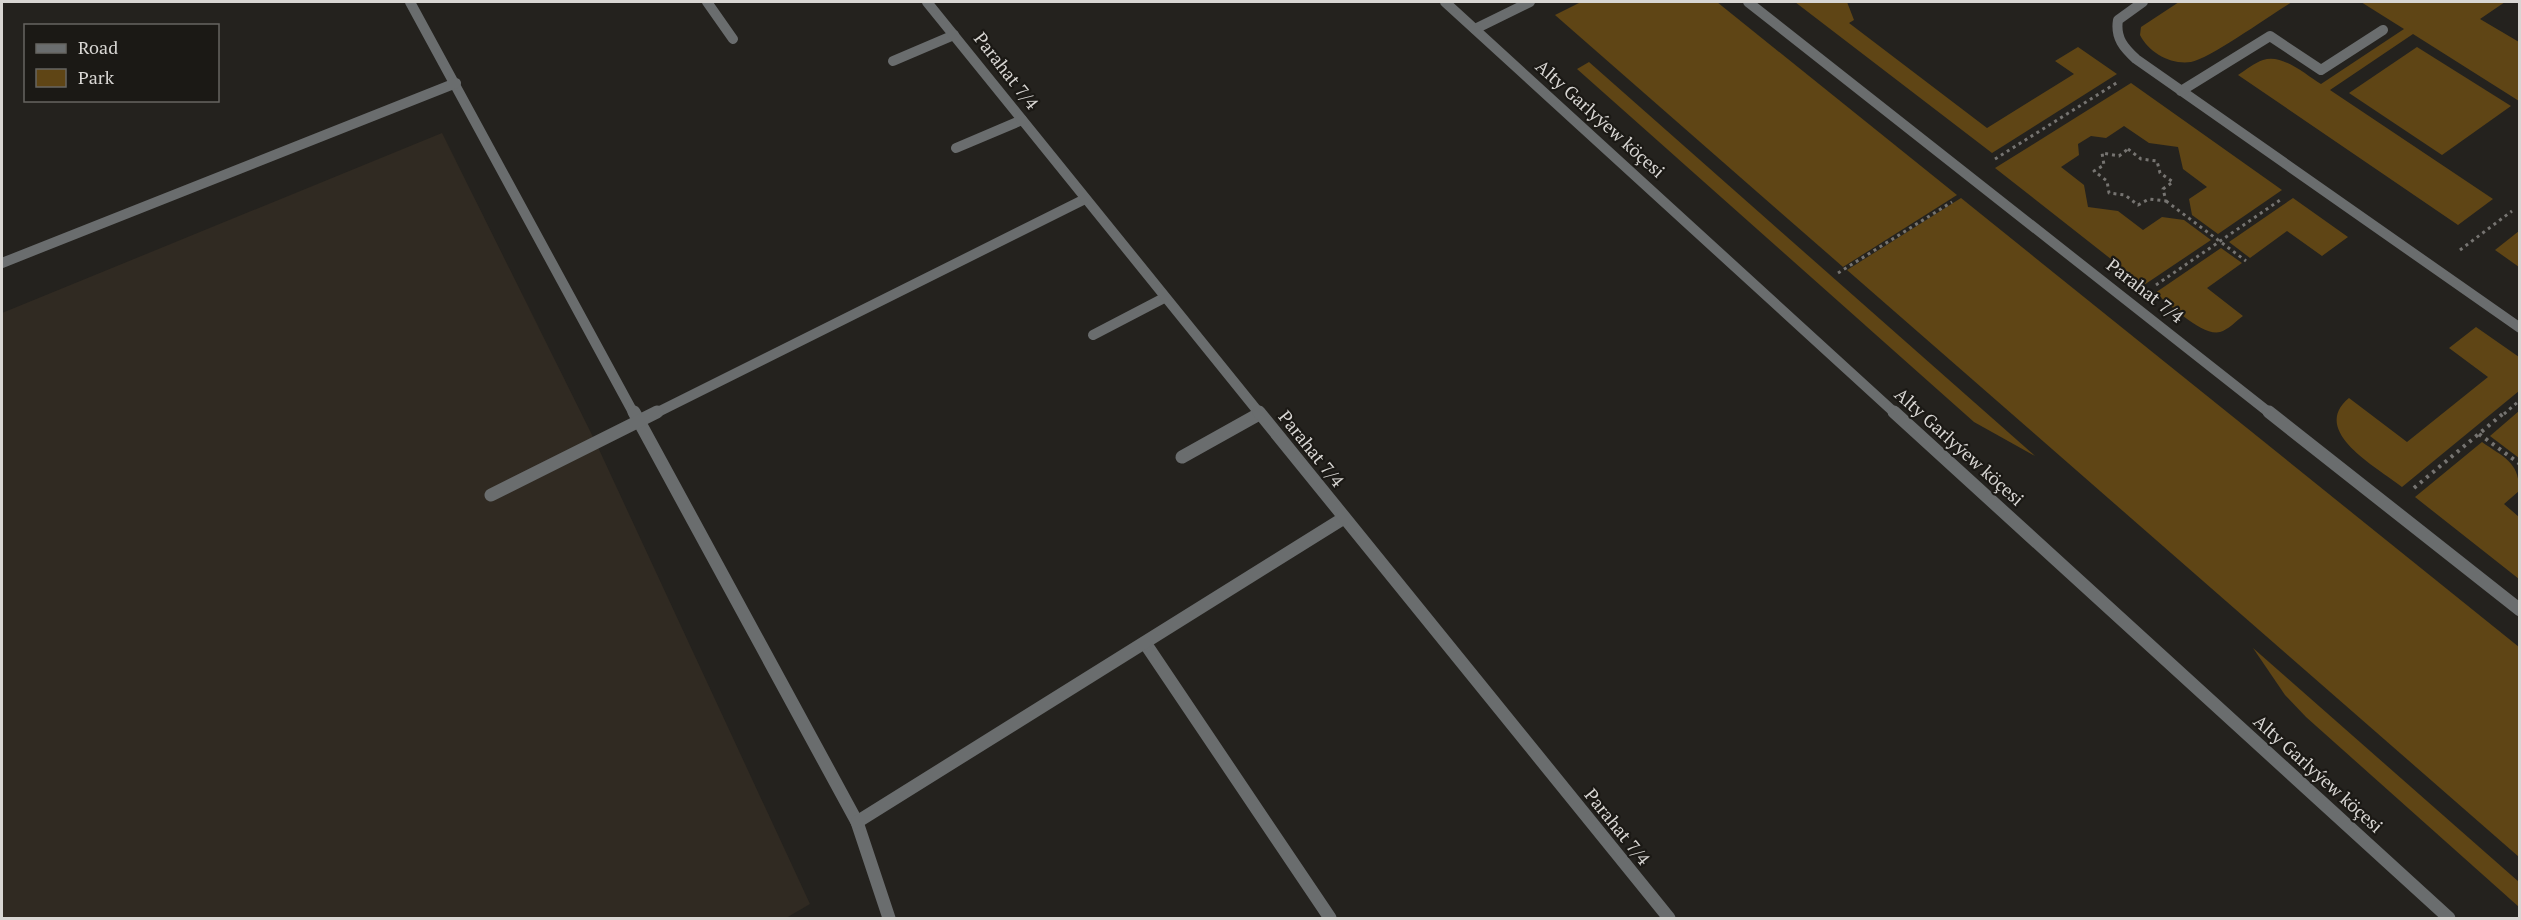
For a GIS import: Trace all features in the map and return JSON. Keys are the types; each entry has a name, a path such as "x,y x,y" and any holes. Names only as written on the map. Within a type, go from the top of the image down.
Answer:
{"street":[{"path":"410,2 857,822 889,918"},
{"path":"707,2 733,39"},
{"name":"Parahat 7/4","path":"927,2 1164,298 1669,918"},
{"name":"Alty Garlyýew köçesi","path":"1445,2 2449,918"},
{"path":"1475,29 1530,2"},
{"name":"Parahat 7/4","path":"1748,2 2520,610"},
{"path":"2144,2 2118,20 2116,32 2122,46 2136,59 2520,328"},
{"path":"2181,90 2270,36 2321,70 2382,30"},
{"path":"893,61 954,35"},
{"path":"2,263 456,83"},
{"path":"956,148 1022,120"},
{"path":"490,495 1084,199"},
{"path":"1093,335 1164,298"},
{"path":"1182,457 1259,414"},
{"path":"857,822 1344,518"},
{"path":"1144,643 1330,918"}],"path":[{"path":"1994,160 2119,82"},
{"path":"2166,201 2163,189 2173,182 2160,173 2157,161 2142,159 2128,149 2118,156 2102,153 2104,165 2094,171 2107,181 2109,193 2125,195 2138,205 2149,199 2166,201 2246,261"},
{"path":"2150,289 2288,194"},
{"path":"1838,273 1960,197"},
{"path":"2477,238 2512,211"},
{"path":"2409,492 2520,400"},
{"path":"2480,434 2520,464"}],"shaded area":[{"path":"442,133 596,443 810,904 786,918 2,918 2,313"}],"green space":[{"path":"1581,2 1717,2 1957,195 1843,267 1555,15"},
{"path":"1795,2 1847,2 1854,20 1849,23 1987,128 2074,74 2055,61 2078,47 2117,74 1992,153"},
{"path":"2179,2 2292,2 2212,53 2191,62 2176,62 2155,52 2140,35 2141,27"},
{"path":"2361,2 2505,2 2480,19 2519,42 2519,101 2413,34 2330,90 2493,199 2458,225 2238,75 2256,63 2270,59 2286,62 2321,84 2404,29"},
{"path":"2417,47 2511,106 2442,155 2349,93"},
{"path":"1589,62 2035,456 1974,422 1577,69"},
{"path":"2131,83 2282,190 2218,234 2192,215 2189,199 2207,187 2183,169 2178,147 2149,143 2124,126 2106,138 2091,136 2078,144 2079,155 2061,167 2084,185 2088,207 2118,211 2143,230 2162,217 2184,220 2211,240 2144,285 1995,168"},
{"path":"1961,198 2519,647 2519,857 1847,270"},
{"path":"2293,198 2348,237 2322,256 2287,231 2250,258 2229,242"},
{"path":"2519,231 2519,267 2495,250"},
{"path":"2221,248 2242,263 2207,288 2243,316 2226,329 2213,332 2195,324 2155,293"},
{"path":"2476,327 2519,357 2519,391 2402,487 2351,447 2337,423 2339,410 2349,398 2407,442 2488,377 2449,348"},
{"path":"2519,411 2519,458 2490,436"},
{"path":"2482,442 2509,461 2517,473 2519,491 2504,504 2519,517 2519,579 2415,497"},
{"path":"2253,648 2519,882 2519,907 2306,717 2285,695"}]}
